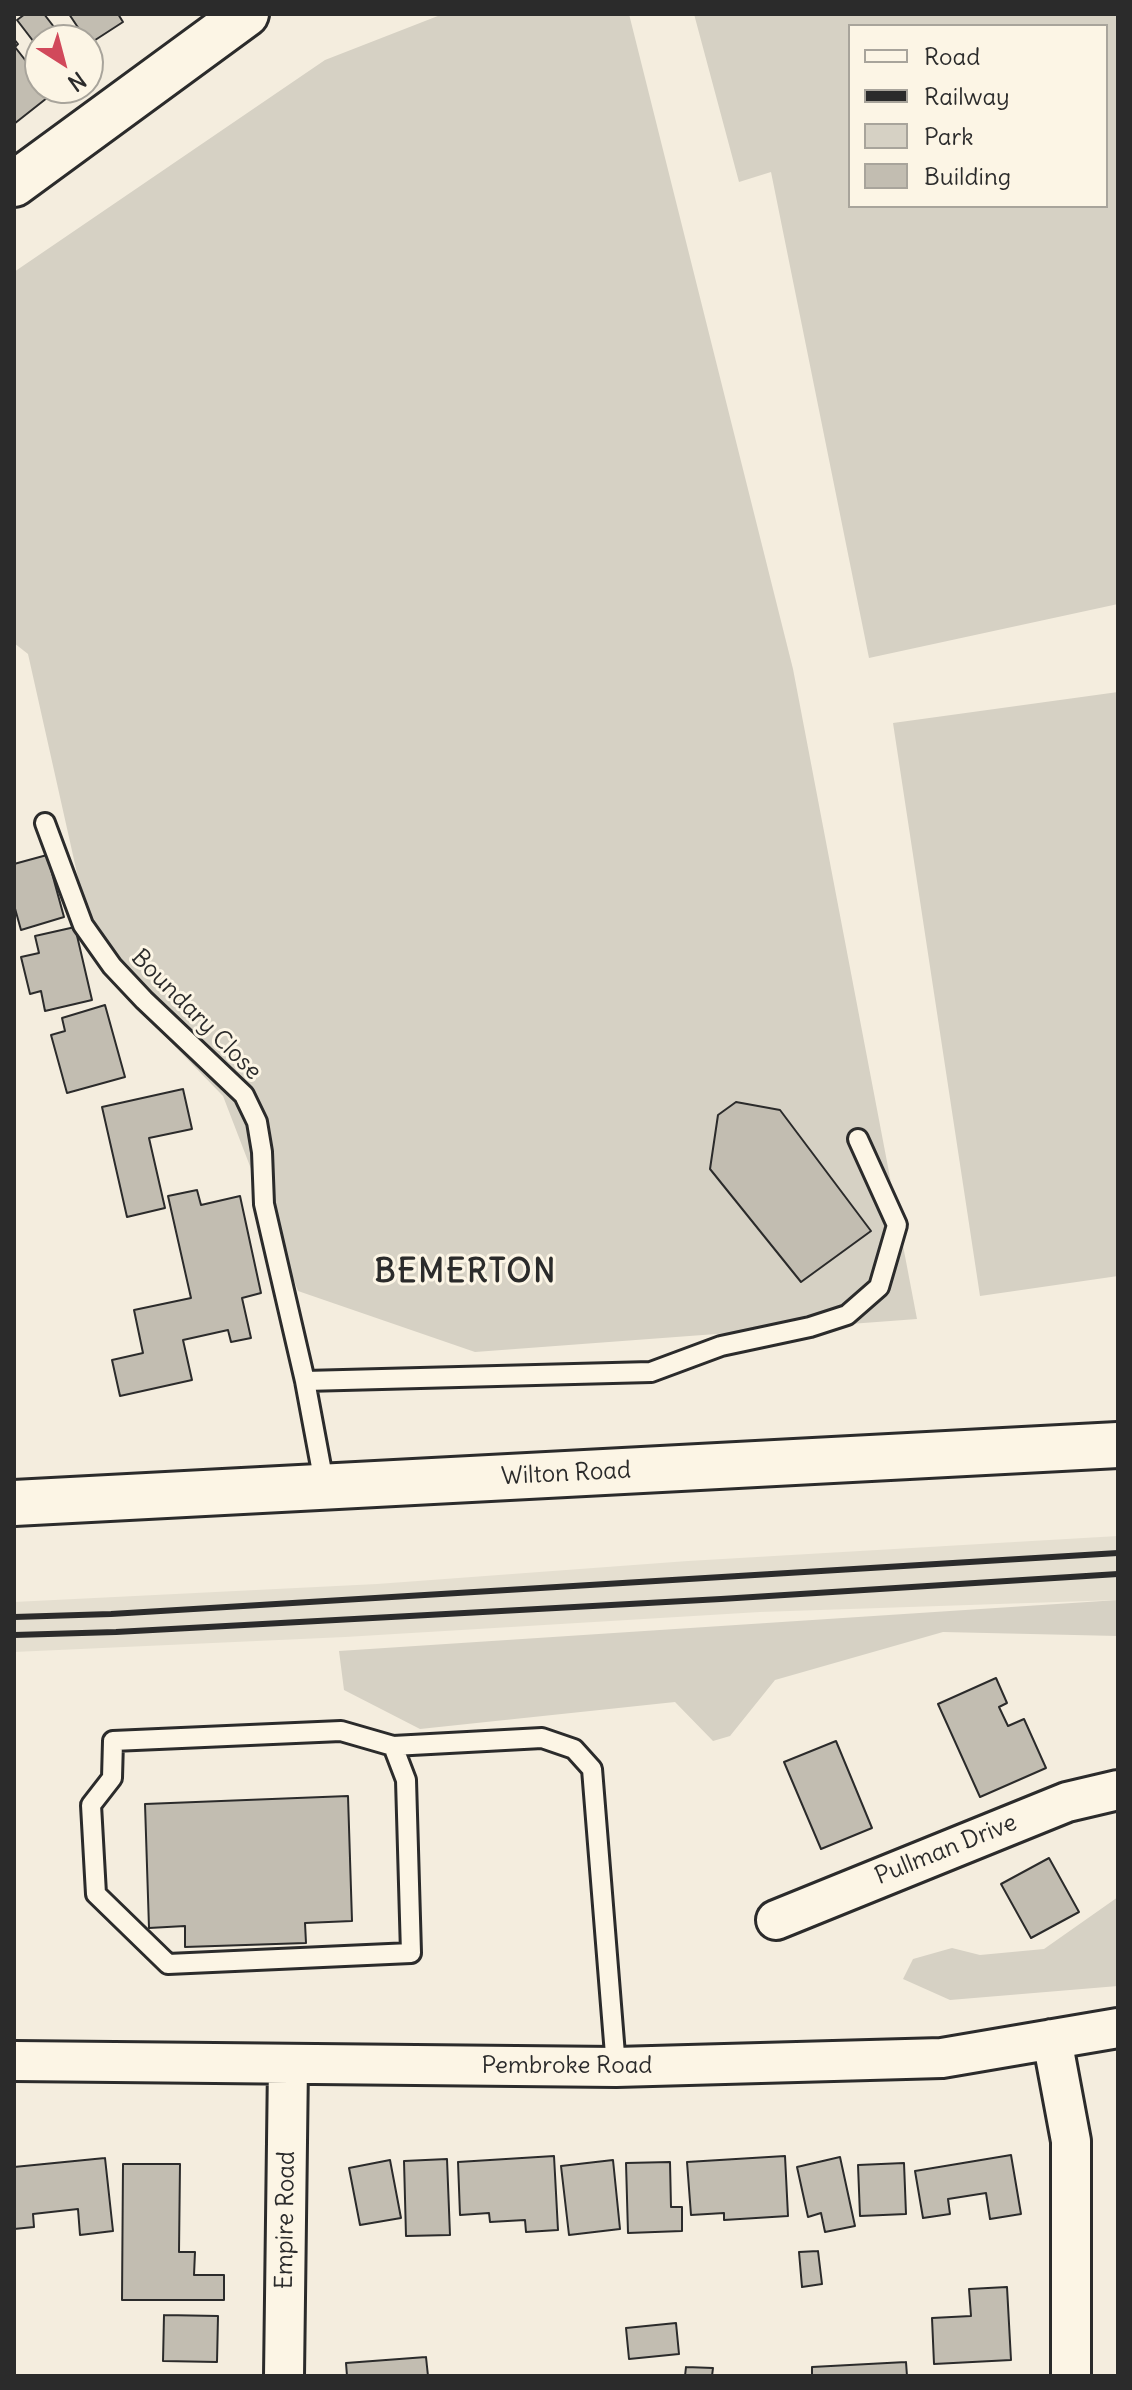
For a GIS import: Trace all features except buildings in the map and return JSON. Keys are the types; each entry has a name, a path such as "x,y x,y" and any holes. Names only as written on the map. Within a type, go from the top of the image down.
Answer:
{"main road":[{"path":"14,184 246,14"},
{"name":"Wilton Road","path":"14,1503 1118,1445"}],"street":[{"name":"Pullman Drive","path":"776,1920 1067,1802 1118,1790"},
{"name":"Pembroke Road","path":"14,2061 616,2067 942,2058 1118,2028"},
{"path":"1052,2039 1071,2141 1071,2376"},
{"name":"Empire Road","path":"284,2376 288,2064"}],"lane":[{"name":"Boundary Close","path":"45,823 83,925 90,935 112,966 144,1000 244,1095 257,1122 262,1152 264,1204 305,1381 325,1488"},
{"path":"305,1381 651,1372 721,1346 810,1327 847,1315 879,1287 897,1225 858,1139"},
{"path":"393,1746 406,1780 411,1953 168,1964 96,1894 91,1805 112,1778 113,1741 341,1731 393,1746 542,1738 574,1749 592,1769 616,2067"}],"shaded area":[{"path":"1118,1536 1118,1600 760,1612 345,1637 14,1652 14,1602 377,1584 688,1561"}],"green space":[{"path":"443,14 629,14 793,669 917,1319 475,1352 298,1291 223,1096 98,967 28,654 14,643 14,272 325,60"},
{"path":"694,14 1118,14 1118,604 869,658 771,172 739,182"},
{"path":"1118,692 1118,1276 980,1296 893,723"},
{"path":"1118,1600 1118,1636 943,1632 775,1680 730,1736 713,1741 675,1702 420,1729 344,1690 339,1651"},
{"path":"1118,1897 1118,1986 950,2000 903,1979 913,1959 952,1948 980,1955 1044,1949"}],"railway":[{"path":"14,1617 111,1614 1118,1553"},
{"path":"14,1635 721,1599 1118,1574"}],"district":[{"name":"BEMERTON","path":"466,1273"}]}
